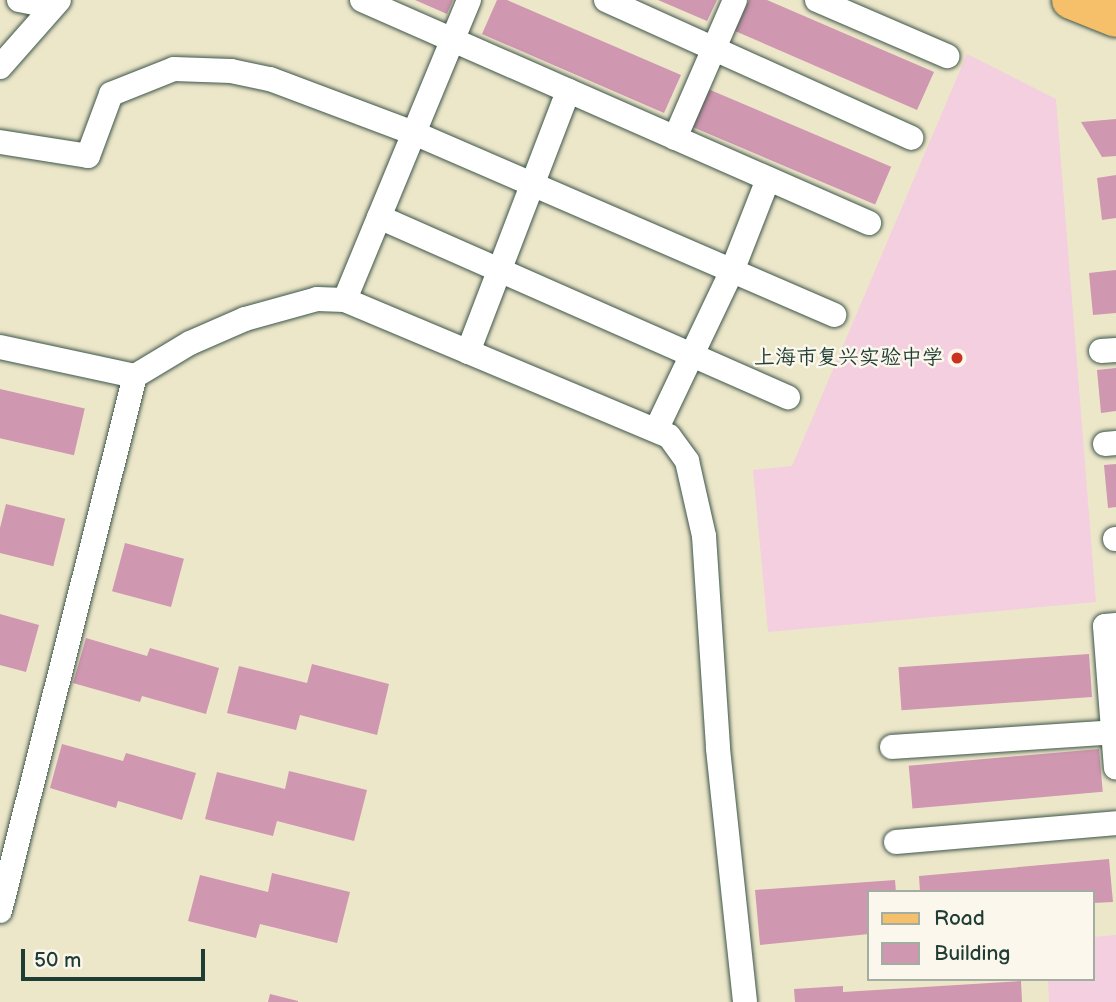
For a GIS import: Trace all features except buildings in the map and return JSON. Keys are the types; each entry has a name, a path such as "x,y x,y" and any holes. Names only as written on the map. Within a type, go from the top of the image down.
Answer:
{"main road":[{"path":"1071,0 1116,19"},
{"path":"1104,0 1116,9"}],"street":[{"path":"19,0 54,3"},
{"path":"362,0 869,223"},
{"path":"345,300 469,0"},
{"path":"607,0 911,138"},
{"path":"675,138 735,0"},
{"path":"817,0 947,56"},
{"path":"0,67 54,3"},
{"path":"0,142 88,156 111,94 174,69 231,71 270,79 414,133 834,315"},
{"path":"468,352 534,186 568,91"},
{"path":"656,430 732,271 768,179"},
{"path":"379,217 788,397"},
{"path":"0,347 135,376 190,343 245,319 317,299 345,300 669,436 687,461 704,536 718,749 745,1002"},
{"path":"0,911 135,376"},
{"path":"1116,625 1105,626 1116,768"},
{"path":"892,747 1114,732"},
{"path":"897,842 1116,823"}],"shaded area":[{"name":"上海市复兴实验中学","path":"967,54 1056,99 1096,602 768,632 753,470 792,466"},
{"path":"1116,935 1116,1002 1049,1002 1048,981 1095,981 1095,937"}],"place":[{"name":"上海市复兴实验中学","path":"957,358"}]}
